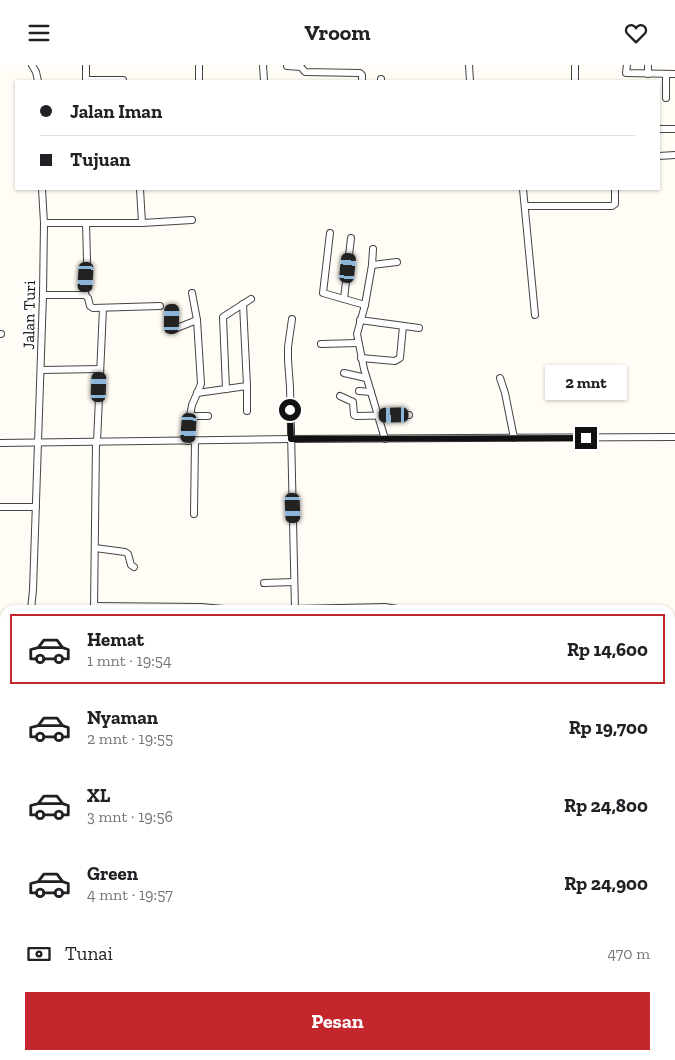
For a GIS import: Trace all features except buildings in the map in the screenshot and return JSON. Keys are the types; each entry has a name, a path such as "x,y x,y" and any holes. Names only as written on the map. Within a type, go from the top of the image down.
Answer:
{"street":[{"path":"32,65 38,80"},
{"path":"86,65 86,80"},
{"path":"199,65 199,80"},
{"path":"263,65 264,80"},
{"path":"342,65 342,73"},
{"path":"469,65 470,80"},
{"path":"574,80 575,65"},
{"path":"627,65 626,73 646,76 670,74"},
{"path":"646,76 648,65"},
{"path":"666,98 670,74 668,65"},
{"path":"287,66 301,66 305,72 322,69 342,73 360,73 362,80"},
{"path":"660,129 675,129"},
{"path":"660,156 675,155"},
{"name":"Jalan Turi","path":"32,605 42,370 44,223 42,190"},
{"path":"140,190 142,223"},
{"path":"523,190 534,315"},
{"path":"525,207 612,207 615,204 615,190"},
{"path":"44,223 142,223 192,220"},
{"path":"86,223 87,261 85,295 88,298 88,304 91,307 103,308 160,306"},
{"path":"323,293 330,233"},
{"path":"344,299 351,238"},
{"path":"381,265 373,249 365,305 357,334 366,378 385,439"},
{"path":"372,265 397,262"},
{"path":"315,291 365,305"},
{"path":"192,293 197,320 201,384 192,405 190,416 194,514"},
{"path":"43,295 85,295"},
{"path":"226,389 223,317 251,299"},
{"path":"243,304 248,411"},
{"path":"94,605 97,442 103,308"},
{"path":"173,308 172,330 197,320"},
{"path":"292,319 288,360 295,605"},
{"path":"360,320 418,328"},
{"path":"361,358 395,361 399,359 403,327"},
{"path":"321,344 358,343"},
{"path":"42,370 100,369"},
{"path":"344,373 366,378"},
{"path":"500,379 505,393 514,438"},
{"path":"197,393 247,386"},
{"path":"359,391 371,392"},
{"path":"340,397 353,402 354,416 409,415"},
{"path":"190,416 208,416"},
{"path":"0,443 675,437"},
{"path":"0,507 36,507"},
{"path":"95,548 125,552 128,554 131,565 134,567"},
{"path":"264,583 294,582"}],"route":[{"path":"290,410 291,439 586,438"}]}
